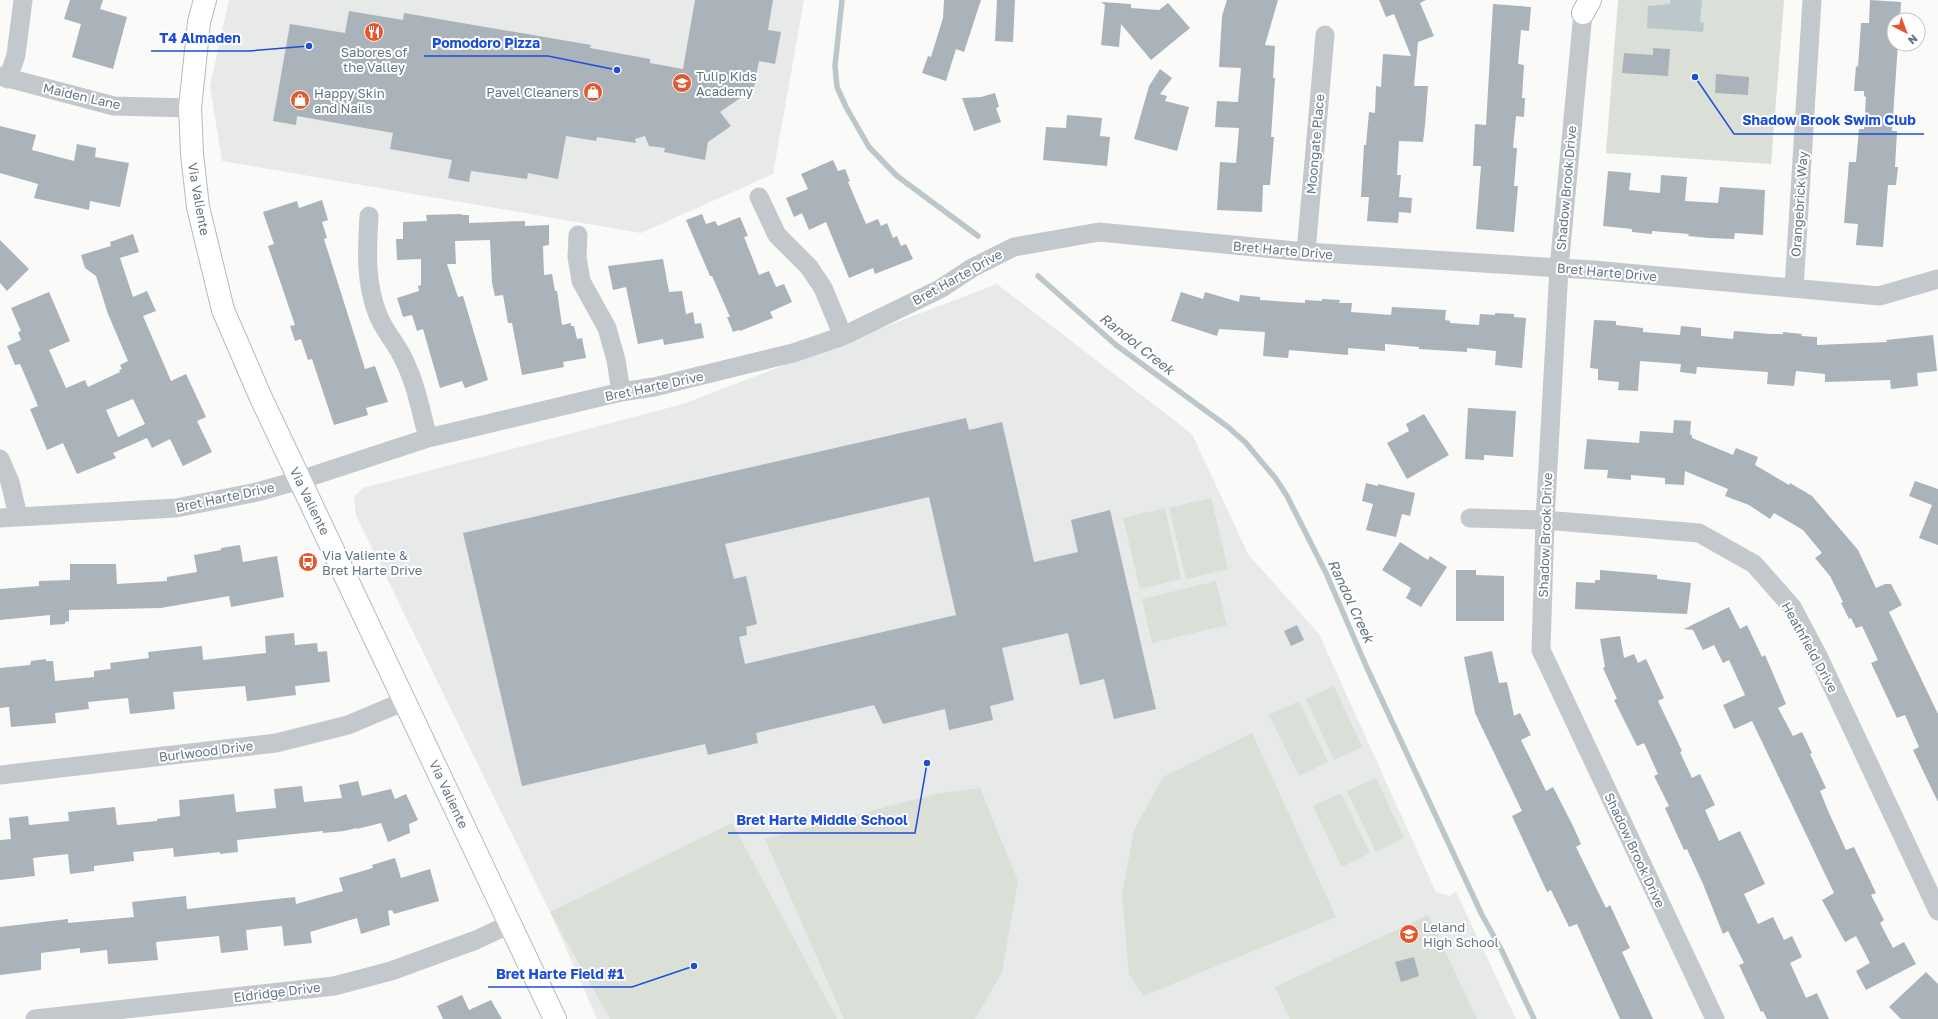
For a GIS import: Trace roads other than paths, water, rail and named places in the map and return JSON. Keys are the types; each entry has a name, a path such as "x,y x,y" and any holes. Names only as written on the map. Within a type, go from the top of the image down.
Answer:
{"street":[{"path":"4,77 16,55 23,0"},
{"name":"Via Valiente","path":"205,0 199,22 190,108 192,154 198,207 224,310 261,398 555,1019"},
{"name":"Orangebrick Way","path":"1794,288 1812,0"},
{"name":"Shadow Brook Drive","path":"1584,4 1559,268 1545,520 1540,650 1715,1019"},
{"name":"Moongate Place","path":"1306,252 1325,35"},
{"name":"Maiden Lane","path":"4,77 114,106 190,108"},
{"path":"759,196 777,235 809,267 823,288 843,336"},
{"path":"369,216 367,252 368,279 378,315 404,359 415,386 428,438"},
{"name":"Bret Harte Drive","path":"9,517 176,508 257,492 300,480 428,438 621,392 654,387 793,353 843,336 940,289 972,268 1014,247 1099,232 1306,252 1559,268 1880,296 1938,279"},
{"path":"578,235 577,257 581,281 607,328 616,360 621,392"},
{"path":"0,459 10,482 9,517"},
{"name":"Heathfield Drive","path":"1470,518 1545,520 1699,533 1754,564 1792,607 1819,658 1938,911"},
{"name":"Burlwood Drive","path":"0,775 276,743 348,725 404,701"},
{"name":"Eldridge Drive","path":"35,1019 334,986 391,971 476,940 510,924"}],"waterway":[{"name":"Randol Creek","path":"842,0 835,66 837,87 846,107 869,147 897,176 978,236"},
{"name":"Randol Creek","path":"1038,276 1116,345 1228,427 1245,442 1276,479 1287,496 1326,573 1367,668 1482,915 1502,951 1534,1019"}],"place":[{"name":"Sabores of the Valley","path":"374,32"},
{"name":"T4 Almaden","path":"309,46"},
{"name":"Pomodoro Pizza","path":"617,70"},
{"name":"Shadow Brook Swim Club","path":"1695,77"},
{"name":"Tulip Kids Academy","path":"682,83"},
{"name":"Pavel Cleaners","path":"593,92"},
{"name":"Happy Skin and Nails","path":"300,100"},
{"name":"Via Valiente & Bret Harte Drive","path":"308,562"},
{"name":"Bret Harte Middle School","path":"927,763"},
{"name":"Leland High School","path":"1409,934"},
{"name":"Bret Harte Field #1","path":"694,966"}]}
